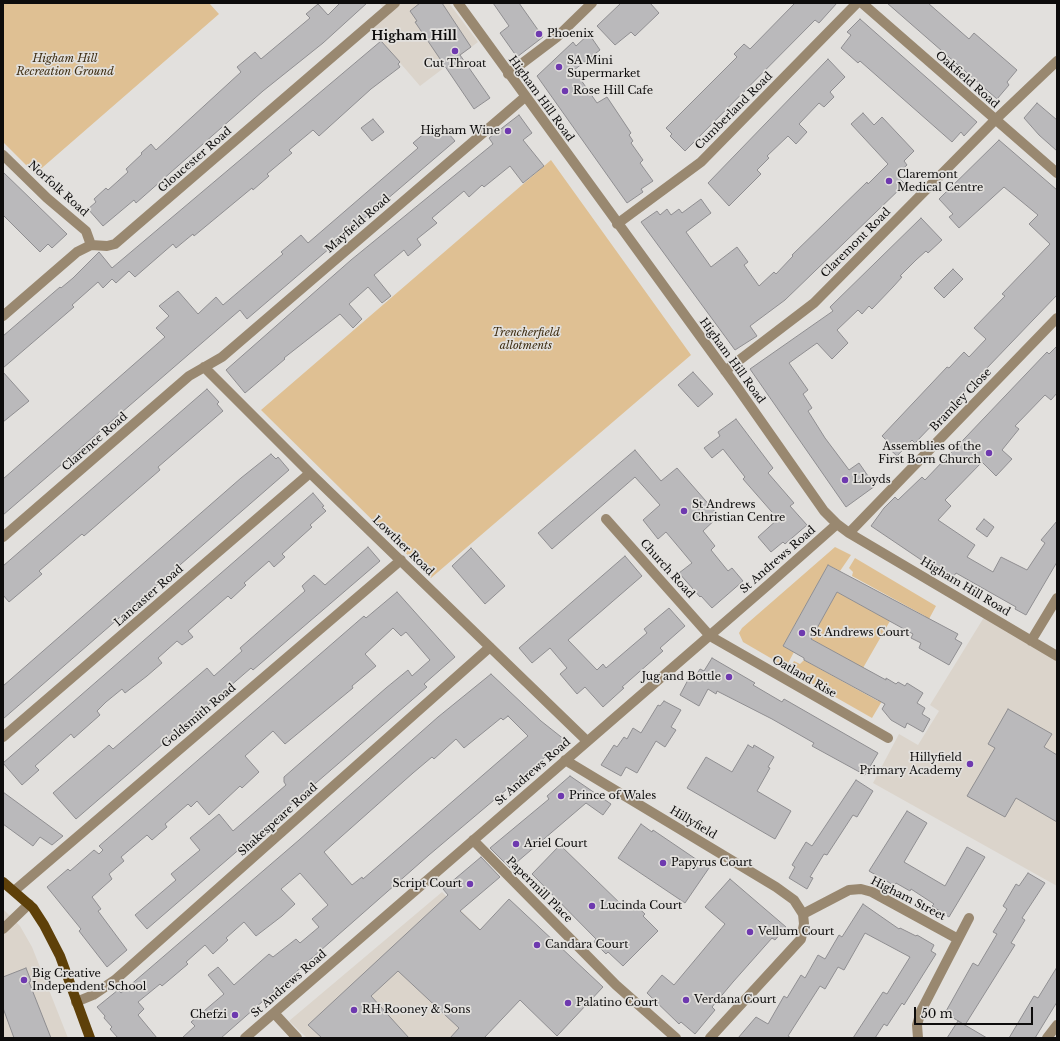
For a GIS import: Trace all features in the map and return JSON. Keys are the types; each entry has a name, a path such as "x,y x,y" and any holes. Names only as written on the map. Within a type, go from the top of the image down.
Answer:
{"main road":[{"path":"3,882 29,904 51,939 60,956 90,1038"}],"street":[{"name":"Gloucester Road","path":"3,316 77,252 91,245 107,246 115,244 395,3"},
{"name":"Higham Hill Road","path":"458,3 508,74 725,371 824,511 849,533 1057,656"},
{"path":"508,74 557,37 592,3"},
{"name":"Cumberland Road","path":"618,224 701,162 857,3"},
{"name":"Oakfield Road","path":"862,3 994,120 1057,173"},
{"name":"Claremont Road","path":"725,371 814,303 994,120 1057,61"},
{"name":"Mayfield Road","path":"204,367 222,357 525,97"},
{"name":"Norfolk Road","path":"3,155 47,198 86,231 91,245"},
{"name":"Bramley Close","path":"849,533 1057,318"},
{"name":"Lowther Road","path":"204,367 310,473 587,741"},
{"name":"Clarence Road","path":"3,538 189,376 204,367"},
{"name":"Lancaster Road","path":"3,737 310,473"},
{"name":"Church Road","path":"606,519 710,636"},
{"name":"St Andrews Road","path":"245,1038 710,636 837,524"},
{"name":"Goldsmith Road","path":"14,891 401,560"},
{"path":"1030,640 1057,598"},
{"name":"Oatland Rise","path":"710,636 888,738"},
{"name":"Shakespeare Road","path":"76,1002 92,995 116,980 490,647"},
{"name":"Hillyfield","path":"565,760 776,887 794,900 803,914"},
{"name":"Papermill Place","path":"473,840 616,985 676,1038"},
{"name":"Higham Street","path":"803,914 849,890 861,888 872,892 958,939"},
{"path":"3,929 29,904"},
{"path":"710,1038 800,939 804,924 803,914"},
{"path":"918,1038 917,1024 921,1011 969,918"},
{"path":"274,1013 297,1038"},
{"path":"1047,1038 1057,1025"}],"shaded area":[{"path":"379,3 449,3 478,42 420,86 370,28 388,13"},
{"name":"Hillyfield Primary Academy","path":"986,614 1057,656 1057,886 873,783 899,734 918,745 939,711 930,705"},
{"path":"442,892 536,983 477,1038 307,1038 289,1021"},
{"name":"Big Creative Independent School","path":"3,909 20,926 32,947 68,1038 3,1038"}],"green space":[{"name":"Higham Hill Recreation Ground","path":"3,3 209,3 219,14 35,174 3,142"},
{"name":"Trencherfield allotments","path":"551,160 691,355 431,578 261,410"},
{"path":"835,547 851,555 840,571 828,565 783,646 794,652 786,667 743,642 739,633 742,628"},
{"path":"855,558 936,606 922,632 925,616 852,576 853,572 849,568"},
{"path":"837,592 890,621 863,668 811,639"},
{"path":"804,660 878,701 882,694 885,696 872,718 788,670 794,661 800,664"}],"building":[{"path":"340,3 367,3 323,43 263,91 136,203 134,200 103,226 88,209 96,202 94,199 106,188 108,190 128,172 126,169 151,144 156,150 241,72 237,67 255,52 261,59 310,18 306,14 318,4 328,15"},
{"path":"420,3 442,3 471,47 460,55 490,98 474,109 415,22 417,21 410,11"},
{"path":"493,3 519,3 543,37 517,57 500,33 509,26"},
{"path":"621,3 650,3 659,13 635,36 631,32 615,45 597,26"},
{"path":"795,3 837,3 819,23 815,20 685,151 670,136 672,134 666,128 737,57 734,54 744,44 750,49"},
{"path":"887,3 928,3 969,39 974,33 1017,70 1007,82 1009,85 997,99"},
{"path":"860,19 977,122 964,136 961,132 952,142 860,61 858,63 841,48 851,35 847,32"},
{"path":"589,34 600,50 574,70 597,103 607,97 631,133 629,135 633,141 631,143 643,160 640,163 653,181 641,189 643,192 627,203 537,76 573,42 576,46"},
{"path":"381,41 400,62 398,64 400,67 371,89 319,136 313,130 289,150 292,153 267,174 269,176 253,190 252,188 194,236 193,234 176,248 173,244 135,277 129,271 116,283 112,279 103,288 98,282 72,305 74,307 3,368 3,336 60,287 61,288 73,278 99,252 112,268"},
{"path":"828,59 845,77 830,92 834,97 824,107 819,103 799,124 807,132 796,144 788,136 767,156 769,158 757,170 761,174 729,206 708,183"},
{"path":"1037,103 1057,120 1057,151 1039,135 1024,118"},
{"path":"863,113 874,125 882,117 914,151 904,161 907,165 896,175 905,184 785,300 750,326 757,336 735,350 641,222 657,211 660,215 667,209 671,215 679,209 682,213 701,199 711,213 686,232 711,267 737,247 748,262 744,265 759,286 774,272 776,274 793,256 792,255 867,182 868,184 888,164 851,124"},
{"path":"519,115 532,133 523,140 544,166 523,183 510,166 484,187 482,185 469,197 464,191 432,218 437,223 417,239 421,245 408,256 404,250 374,275 391,296 382,303 368,287 349,304 362,319 353,328 340,314 284,358 285,359 245,393 226,370 351,260 493,144 489,138"},
{"path":"373,119 384,132 372,141 361,128"},
{"path":"433,126 438,131 443,127 455,141 247,319 240,310 3,515 3,479 165,337 156,328 169,316 159,306 178,291 198,314 216,297 223,305 283,254 281,252 301,235 308,243 418,148 413,143"},
{"path":"999,140 1057,190 1057,295 915,443 912,440 897,456 885,445 888,442 882,436 947,367 949,368 964,352 969,357 986,339 974,328 1005,296 1002,294 1050,244 1029,224 1038,215 1004,187 959,228 949,217 953,214 939,199"},
{"path":"3,172 67,234 52,248 48,244 40,252 3,215"},
{"path":"921,218 942,240 928,253 926,251 916,260 900,276 902,277 872,309 869,306 862,314 858,310 837,330 848,343 832,359 817,343 789,363 808,390 803,394 812,408 808,411 825,438 849,470 859,463 875,486 846,507 750,369 833,311 830,307"},
{"path":"953,269 963,279 944,298 934,288"},
{"path":"1057,346 1057,393 1051,400 1045,395 1015,426 1019,429 1002,450 1012,459 996,476 982,462 945,500 951,506 938,520 975,545 967,557 993,572 1001,557 1027,570 1045,543 1041,540 1057,521 1057,562 1026,615 1015,609 1016,607 956,573 951,580 871,526 884,508 895,497 898,500 922,477 925,480 1047,352 1049,354"},
{"path":"3,372 29,401 3,422"},
{"path":"693,372 713,394 698,407 678,385"},
{"path":"207,389 219,402 217,404 223,411 158,467 160,470 84,536 82,534 39,571 42,574 9,602 3,595 3,566"},
{"path":"736,419 773,468 768,473 794,503 790,506 807,525 785,544 783,542 771,552 758,537 778,519 743,479 745,477 723,449 712,458 704,448 720,436 718,432"},
{"path":"635,450 661,481 677,468 719,516 703,531 715,546 711,550 728,571 732,568 743,581 712,608 679,573 692,563 666,532 658,539 643,520 660,505 635,477 552,549 538,533"},
{"path":"271,454 276,459 278,457 289,470 3,719 3,686 241,478"},
{"path":"313,493 324,506 322,507 326,511 310,525 312,527 282,554 285,557 274,567 269,561 244,583 246,585 231,599 228,596 213,609 188,631 193,637 182,645 177,641 158,658 162,663 147,676 125,693 122,689 106,702 97,711 100,715 74,738 71,734 35,766 39,770 22,785 3,763"},
{"path":"984,519 994,527 987,537 976,529"},
{"path":"368,547 380,561 253,670 251,668 76,819 53,793 109,745 113,749 207,668 214,676 242,651 240,648 305,591 302,586 314,575 325,585"},
{"path":"471,548 505,586 485,604 452,566"},
{"path":"625,556 642,576 568,640 597,670 603,664 606,668 647,633 644,629 669,608 685,626 660,648 663,651 622,687 624,688 603,707 585,687 577,694 560,674 567,668 550,648 532,663 519,648"},
{"name":"St Andrews Court","path":"828,565 958,634 955,639 962,643 949,665 919,648 921,643 911,638 913,634 837,592 811,639 886,680 886,678 896,684 898,682 905,686 907,683 923,693 917,703 925,708 922,714 930,719 923,732 907,723 905,728 891,720 882,709 885,704 804,660 804,658 783,646"},
{"path":"397,592 455,657 424,684 427,687 147,929 135,915 176,880 171,874 200,850 190,838 219,814 233,831 286,785 284,782 284,777 386,688 408,670 412,676 430,660 406,632 401,636 393,628 365,654 376,666 352,686 353,688 285,744 273,731 245,756 259,772 242,788 240,786 209,815 197,801 191,807 188,804 165,824 167,827 152,840 147,835 121,857 124,861 109,874 112,879 92,897 101,909 98,911 127,950 107,967 79,931 81,929 47,887 68,869 70,871 94,850 99,854 103,850 99,846 364,616 366,618"},
{"path":"712,658 755,683 753,685 782,702 784,699 878,753 865,775 812,746 814,743 772,719 717,691 716,694 708,689 699,706 680,695 689,678 693,680 700,669 704,671"},
{"path":"491,674 541,721 565,740 429,855 221,1038 182,1038 195,1026 191,1022 224,994 208,975 218,967 234,985 269,954 273,957 296,939 300,943 319,927 312,919 328,905 300,873 281,889 295,904 282,916 256,936 244,922 226,938 228,940 213,954 205,945 186,962 188,964 162,986 160,984 138,1002 144,1009 138,1015 157,1038 118,1038 110,1029 112,1027 104,1018 105,1016 97,1007 118,990 121,993 299,840 438,717","holes":["508,716 528,736 363,879 362,877 352,885 324,852 413,773 432,757 434,759 456,739 464,748 501,718 503,720"]},
{"path":"664,701 681,710 671,727 676,730 665,747 656,741 637,773 626,767 621,776 601,765 614,745 617,747 624,737 627,739 633,728 641,733 658,705 660,706"},
{"path":"1008,709 1052,734 1044,747 1057,755 1057,822 1016,798 1005,817 967,796 995,748 988,744"},
{"path":"748,745 753,748 754,745 774,757 768,767 770,768 757,791 791,811 775,839 687,788 706,757 732,772"},
{"path":"570,776 611,804 603,815 586,803 510,868 490,848 549,799 547,796"},
{"path":"856,780 873,791 857,817 853,815 827,855 824,854 810,877 813,878 807,889 789,878 795,867 792,865 806,842 812,846"},
{"path":"3,792 63,836 52,845 40,837 33,846 3,824"},
{"path":"907,811 927,823 904,862 945,886 967,847 985,857 949,917 932,906 934,904 911,889 910,891 896,883 895,886 869,871"},
{"name":"Papyrus Court","path":"641,824 652,832 653,830 709,868 685,903 618,858"},
{"name":"Lucinda Court","path":"560,845 626,909 632,902 645,914 643,916 658,931 623,966 608,952 606,954 594,942 596,939 532,874"},
{"path":"481,857 500,877 460,911 480,930 509,899 603,987 557,1036 520,1000 484,1038 450,1038 459,1028 398,971 371,996 409,1038 322,1038 308,1025 448,895 443,889"},
{"path":"1028,873 1045,883 1022,918 1025,920 1011,943 1015,945 965,1025 945,1013 973,963 978,966 997,934 993,932 1007,909 1003,906 1016,884 1019,886"},
{"path":"730,879 786,927 775,940 772,938 733,982 712,1007 715,1010 695,1034 681,1022 679,1024 647,993 662,975 674,985 725,924 705,907"},
{"path":"863,904 899,929 900,928 916,936 917,935 934,945 931,951 936,954 904,1005 902,1003 887,1026 884,1024 875,1038 853,1038 883,992 887,994 910,957 865,933 844,970 838,967 825,989 820,986 788,1036 791,1038 738,1038 756,1017 768,1024 784,996 787,998 801,975 805,978 818,955 825,959 839,935 842,937"},
{"path":"1057,967 1057,1002 1035,1038 1009,1038 1034,996 1038,998"},
{"path":"26,968 31,981 29,982 51,1038 14,1038 3,1008 3,977"},
{"path":"958,1021 987,1038 947,1038"}],"place":[{"name":"Phoenix","path":"539,34"},
{"name":"Cut Throat","path":"455,51"},
{"name":"SA Mini Supermarket","path":"559,67"},
{"name":"Rose Hill Cafe","path":"565,91"},
{"name":"Higham Wine","path":"508,131"},
{"name":"Claremont Medical Centre","path":"889,181"},
{"name":"Assemblies of the First Born Church","path":"989,453"},
{"name":"Lloyds","path":"845,480"},
{"name":"St Andrews Christian Centre","path":"684,511"},
{"name":"St Andrews Court","path":"802,633"},
{"name":"Jug and Bottle","path":"729,677"},
{"name":"Hillyfield Primary Academy","path":"970,764"},
{"name":"Prince of Wales","path":"561,796"},
{"name":"Ariel Court","path":"516,844"},
{"name":"Papyrus Court","path":"663,863"},
{"name":"Script Court","path":"470,884"},
{"name":"Lucinda Court","path":"592,906"},
{"name":"Vellum Court","path":"750,932"},
{"name":"Candara Court","path":"537,945"},
{"name":"Big Creative Independent School","path":"24,980"},
{"name":"Verdana Court","path":"686,1000"},
{"name":"Palatino Court","path":"568,1003"},
{"name":"RH Rooney & Sons","path":"354,1010"},
{"name":"Chefzi","path":"235,1015"}],"district":[{"name":"Higham Hill","path":"414,36"}]}
